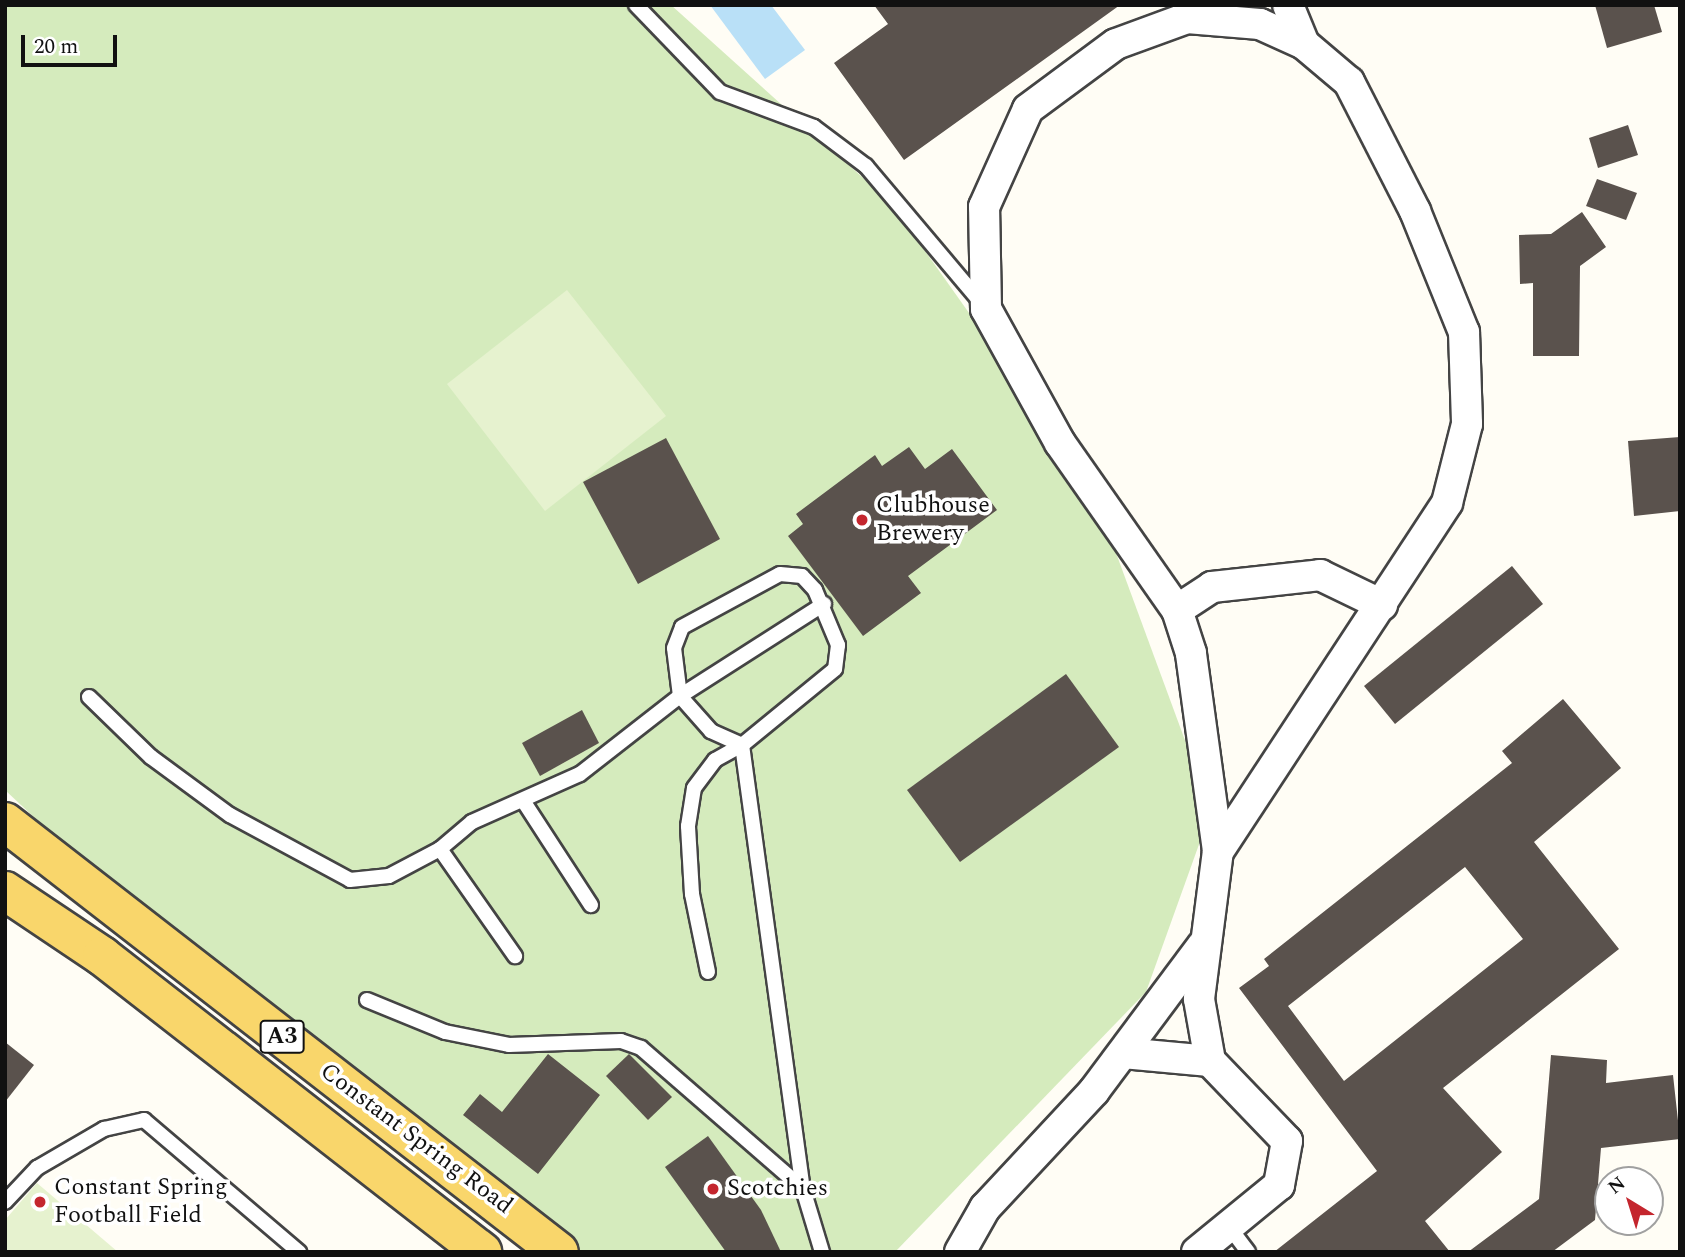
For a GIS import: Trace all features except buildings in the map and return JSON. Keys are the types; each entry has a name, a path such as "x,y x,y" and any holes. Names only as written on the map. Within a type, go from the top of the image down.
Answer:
{"main road":[{"name":"Constant Spring Road","path":"5,822 559,1252"},
{"name":"Constant Spring Road","path":"5,891 102,956 473,1249"}],"street":[{"path":"1288,5 1304,44"},
{"path":"1197,1252 1230,1228 1279,1185 1287,1141 1210,1061 1199,999 1202,946 1218,851 1191,653 1177,610 1060,443 986,309 984,207 1028,109 1116,44 1193,12 1260,24 1304,44 1349,82 1415,211 1464,332 1467,424 1447,503 1218,851"},
{"path":"1177,610 1212,587 1320,575 1381,605"},
{"path":"960,1252 985,1208 1124,1053 1202,946"},
{"path":"1124,1053 1210,1061"}],"lane":[{"path":"636,5 720,92 814,127 866,166 986,309"},
{"path":"708,972 692,894 692,801 715,760 742,745 822,686 835,669 838,645 824,604 802,576 780,574 682,627 674,648 680,696 710,731 742,745"},
{"path":"89,696 151,757 230,815 350,880 389,876 440,849 472,822 524,802 580,774 680,696 824,604"},
{"path":"742,745 803,1189 822,1252"},
{"path":"524,802 591,905"},
{"path":"440,849 515,956"},
{"path":"367,1000 445,1032 509,1045 621,1041 641,1048 803,1189"},
{"path":"5,1202 37,1168 104,1129 144,1120 299,1252"},
{"path":"1230,1228 1248,1252"}],"green space":[{"path":"5,5 671,5 891,203 1091,485 1211,811 1146,992 895,1252 579,1252 336,1080 170,945 5,790"},
{"path":"567,290 666,416 545,511 447,384"},
{"name":"Constant Spring Football Field","path":"37,1183 118,1252 5,1252 5,1220"}],"water":[{"path":"710,5 771,5 805,50 765,79"}],"place":[{"name":"Clubhouse Brewery","path":"862,520"},
{"name":"Scotchies","path":"713,1189"},
{"name":"Constant Spring Football Field","path":"40,1202"}]}
